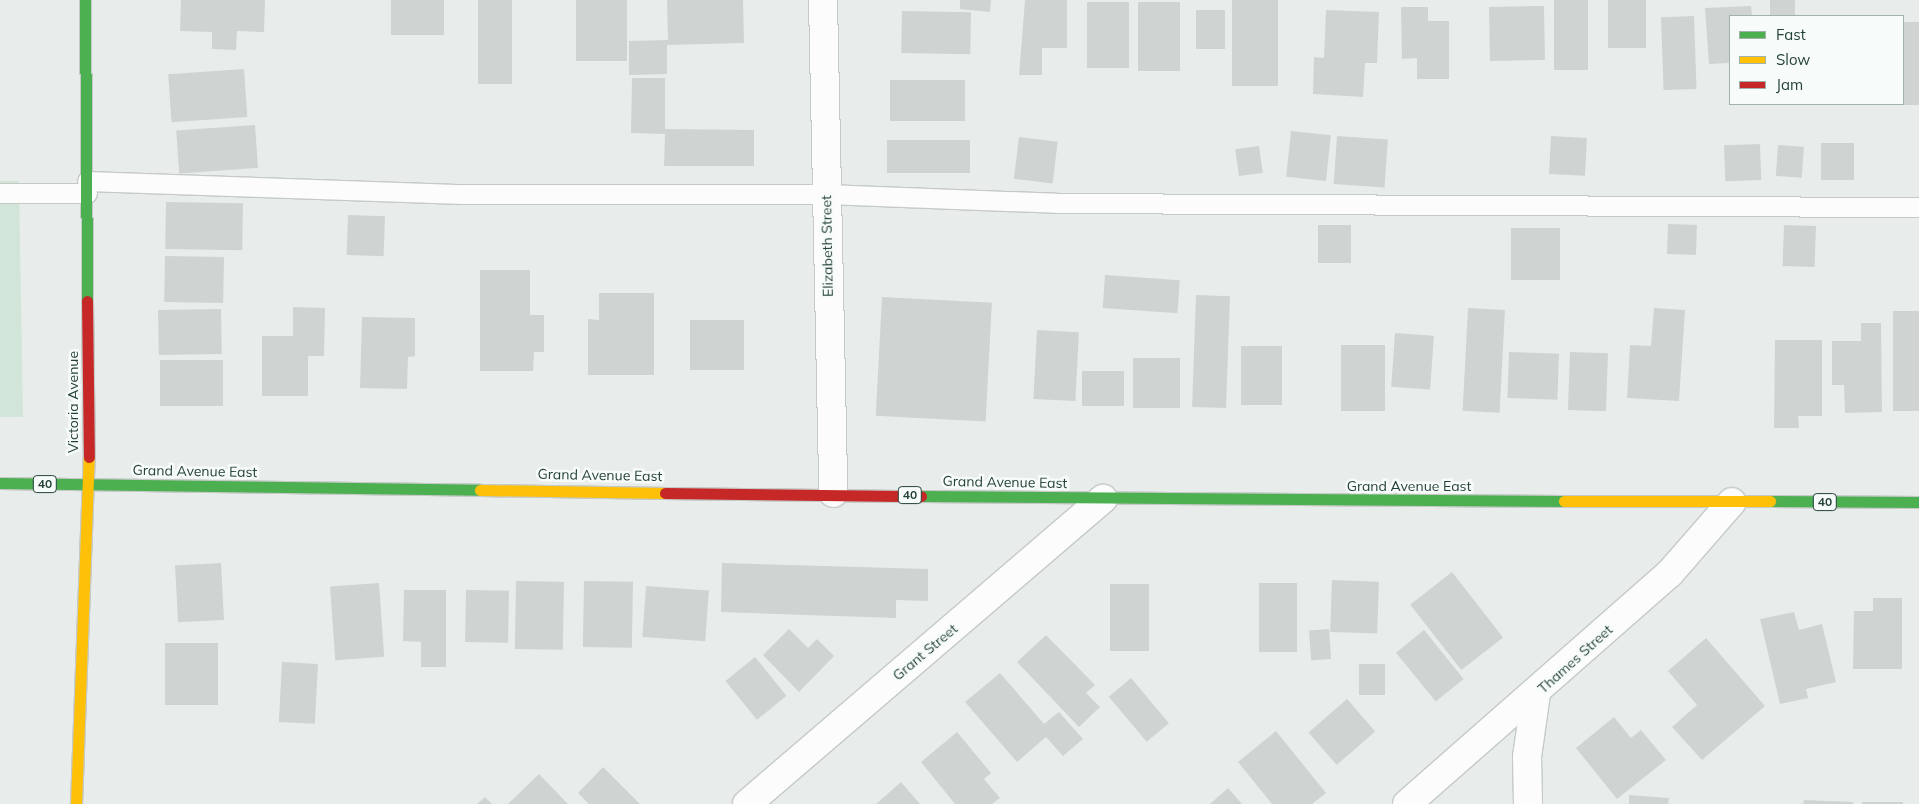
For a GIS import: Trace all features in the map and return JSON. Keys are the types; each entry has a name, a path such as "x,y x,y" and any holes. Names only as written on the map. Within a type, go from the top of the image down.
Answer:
{"main road":[{"name":"Victoria Avenue","path":"76,804 89,484 85,0"},
{"name":"Grand Avenue East","path":"0,483 833,493 1103,499 1919,502"}],"street":[{"name":"Elizabeth Street","path":"823,0 833,493"},
{"name":"Grant Street","path":"747,804 1103,499"},
{"name":"Thames Street","path":"1407,804 1536,694 1670,573 1732,502"},
{"path":"1528,804 1528,757 1536,694"}],"lane":[{"path":"0,193 87,187 463,194 826,194 1056,203 1919,207"}],"green space":[{"path":"0,181 19,181 23,417 0,417"}],"building":[{"path":"181,0 265,0 264,32 237,31 236,50 212,49 212,32 180,31"},
{"path":"391,0 444,0 444,35 391,35"},
{"path":"478,0 512,0 512,84 478,84"},
{"path":"576,0 627,0 627,61 576,61"},
{"path":"667,0 743,0 744,43 667,45 667,74 629,75 629,41 668,40"},
{"path":"960,0 991,0 990,12 960,9"},
{"path":"1025,0 1067,0 1067,48 1042,48 1042,75 1019,75"},
{"path":"1232,0 1278,0 1278,86 1232,86"},
{"path":"1554,0 1588,0 1588,70 1554,70"},
{"path":"1608,0 1646,0 1646,48 1608,48"},
{"path":"1770,0 1795,0 1795,15 1770,15"},
{"path":"1087,2 1129,2 1129,68 1087,68"},
{"path":"1138,2 1180,2 1180,71 1138,71"},
{"path":"1544,6 1545,60 1490,61 1489,7"},
{"path":"1751,6 1752,15 1729,15 1729,63 1709,64 1705,8"},
{"path":"1401,7 1428,7 1428,21 1449,21 1449,79 1417,79 1417,58 1402,59"},
{"path":"1196,10 1225,10 1225,49 1196,49"},
{"path":"1326,10 1379,12 1377,63 1365,63 1363,97 1313,94 1314,57 1324,58"},
{"path":"902,11 971,12 970,54 901,53"},
{"path":"1694,16 1697,89 1664,90 1661,17"},
{"path":"1904,22 1919,22 1919,105 1904,105"},
{"path":"244,69 247,117 172,122 168,74"},
{"path":"632,78 665,78 665,129 754,130 754,166 664,166 665,134 631,133"},
{"path":"890,80 965,80 965,121 890,121"},
{"path":"255,125 258,168 179,173 176,131"},
{"path":"1291,131 1331,135 1326,181 1286,177"},
{"path":"1337,136 1388,140 1385,187 1334,184"},
{"path":"1551,136 1587,138 1585,176 1549,174"},
{"path":"1019,137 1058,142 1053,183 1014,179"},
{"path":"887,140 970,140 970,173 887,173"},
{"path":"1821,143 1854,143 1854,180 1821,180"},
{"path":"1760,144 1761,180 1725,181 1724,145"},
{"path":"1778,145 1804,147 1802,178 1776,176"},
{"path":"1259,146 1263,173 1239,176 1235,149"},
{"path":"166,202 243,203 242,250 165,249"},
{"path":"348,215 385,216 384,256 347,255"},
{"path":"1668,224 1697,225 1696,255 1667,254"},
{"path":"1318,225 1351,225 1351,263 1318,263"},
{"path":"1784,225 1816,226 1815,267 1783,266"},
{"path":"1511,228 1560,228 1560,280 1511,280"},
{"path":"165,256 224,257 223,303 164,302"},
{"path":"480,270 530,270 530,315 544,315 544,352 534,352 533,371 480,371"},
{"path":"1105,275 1180,280 1178,313 1103,308"},
{"path":"599,293 654,293 654,375 588,375 588,319 599,320"},
{"path":"1196,295 1230,296 1226,408 1192,407"},
{"path":"882,297 992,303 986,422 876,416"},
{"path":"293,307 325,308 324,356 308,356 308,396 262,396 262,336 293,336"},
{"path":"1468,308 1505,310 1500,413 1463,411"},
{"path":"1654,308 1685,310 1679,401 1627,398 1630,345 1651,346"},
{"path":"221,309 222,354 159,355 158,310"},
{"path":"1893,311 1919,311 1919,411 1893,411"},
{"path":"362,317 415,318 415,356 408,357 407,389 360,388"},
{"path":"690,320 744,320 744,370 690,370"},
{"path":"1861,323 1881,323 1882,412 1845,413 1844,385 1832,385 1832,341 1861,341"},
{"path":"1037,330 1079,332 1075,401 1033,399"},
{"path":"1395,333 1434,336 1430,390 1391,387"},
{"path":"1775,340 1822,340 1822,416 1798,416 1799,428 1774,428"},
{"path":"1341,345 1385,345 1385,411 1341,411"},
{"path":"1241,346 1282,346 1282,405 1241,405"},
{"path":"1509,352 1559,354 1557,400 1507,398"},
{"path":"1570,352 1608,353 1606,411 1568,410"},
{"path":"1133,358 1180,358 1180,408 1133,408"},
{"path":"160,360 223,360 223,406 160,406"},
{"path":"1082,371 1124,371 1124,406 1082,406"},
{"path":"221,563 224,620 178,622 175,565"},
{"path":"722,563 928,569 928,601 896,600 896,618 721,612"},
{"path":"1452,572 1503,637 1461,670 1410,605"},
{"path":"1332,580 1379,582 1377,634 1330,632"},
{"path":"516,581 564,582 563,650 515,649"},
{"path":"584,581 633,582 632,648 583,647"},
{"path":"379,583 384,657 335,660 330,586"},
{"path":"1259,583 1297,583 1297,652 1259,652"},
{"path":"1110,584 1149,584 1149,651 1110,651"},
{"path":"646,586 709,590 705,641 642,637"},
{"path":"404,590 446,590 446,667 421,667 421,642 403,641"},
{"path":"466,590 509,591 508,643 465,642"},
{"path":"1873,598 1902,598 1902,669 1853,669 1854,611 1873,611"},
{"path":"1794,612 1799,630 1822,624 1836,682 1806,689 1808,698 1780,704 1760,619"},
{"path":"789,629 808,648 817,639 834,656 799,692 763,655"},
{"path":"1329,629 1331,659 1311,660 1309,630"},
{"path":"1424,630 1464,679 1436,702 1396,653"},
{"path":"1046,635 1095,685 1086,693 1100,707 1079,727 1017,662"},
{"path":"1706,638 1765,706 1702,760 1672,727 1697,705 1668,671"},
{"path":"165,643 218,643 218,705 165,705"},
{"path":"755,657 786,696 757,720 725,681"},
{"path":"282,662 318,664 315,724 279,722"},
{"path":"1359,664 1385,664 1385,695 1359,695"},
{"path":"1000,673 1044,724 1059,712 1083,739 1063,756 1046,737 1017,762 965,702"},
{"path":"1131,678 1169,723 1147,742 1109,697"},
{"path":"1347,699 1375,731 1337,765 1309,732"},
{"path":"1614,717 1631,738 1641,730 1666,760 1617,799 1576,748"},
{"path":"1276,731 1326,793 1312,804 1272,804 1238,762"},
{"path":"957,732 991,773 984,779 1000,798 992,804 955,804 921,762"},
{"path":"603,767 640,804 589,804 578,793"},
{"path":"539,774 568,804 508,804"},
{"path":"901,782 920,804 876,804"},
{"path":"1228,788 1242,804 1210,804"},
{"path":"1629,795 1669,798 1668,804 1629,804"},
{"path":"485,797 492,804 477,804"},
{"path":"1804,800 1853,802 1853,804 1803,804"},
{"path":"1862,802 1903,802 1903,804 1862,804"}],"traffic: fast":[{"path":"85,0 87,301"},
{"path":"0,483 480,490"},
{"path":"921,496 1564,501"},
{"path":"1770,501 1919,502"}],"traffic: slow":[{"path":"76,804 89,457"},
{"path":"480,490 665,493"},
{"path":"1564,501 1770,501"}],"traffic: jam":[{"path":"87,301 89,457"},
{"path":"665,493 921,496"}]}
